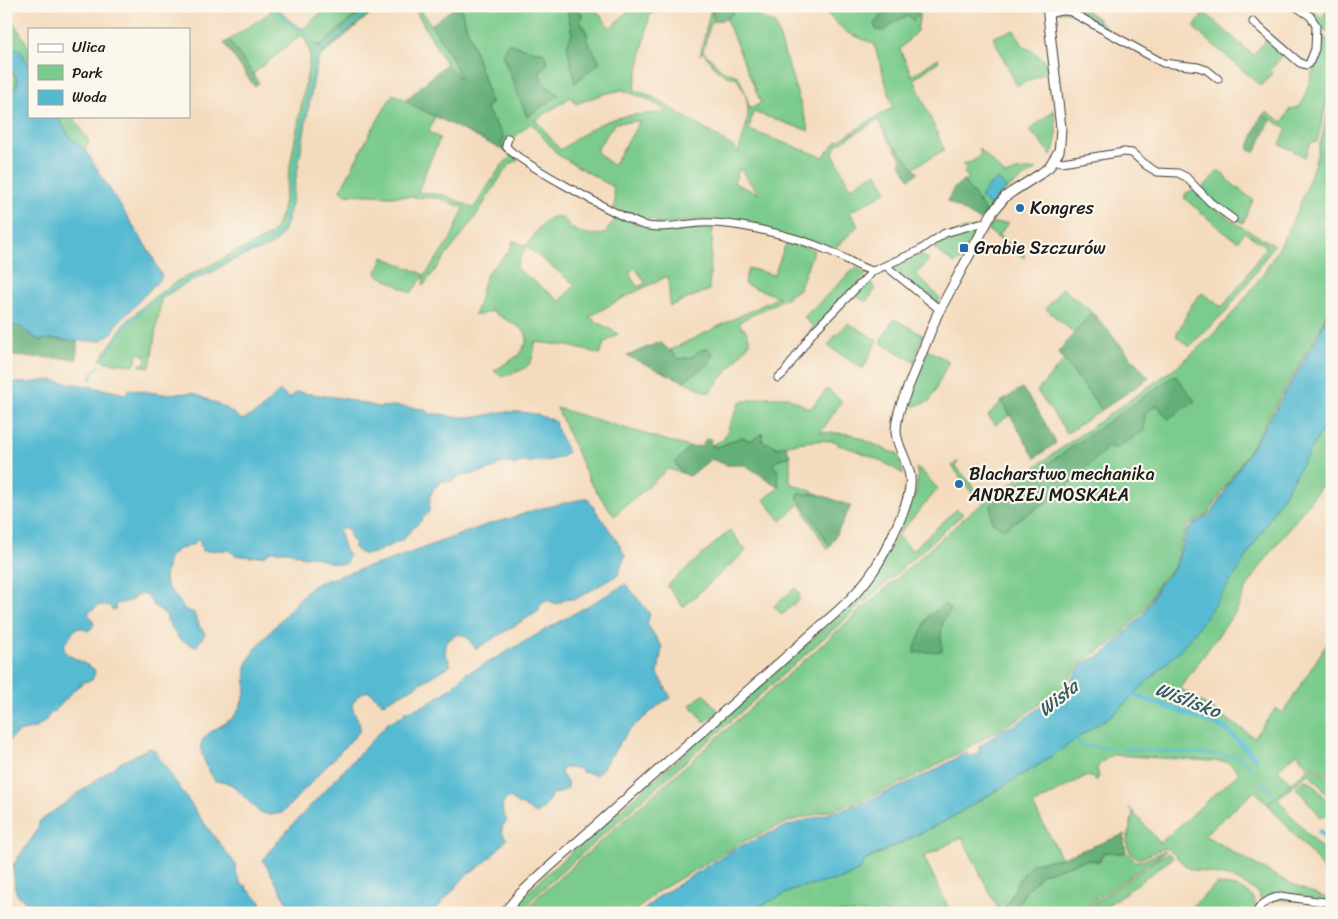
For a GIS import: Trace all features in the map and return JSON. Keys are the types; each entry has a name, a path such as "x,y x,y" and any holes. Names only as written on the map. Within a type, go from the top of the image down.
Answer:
{"street":[{"path":"1254,22 1300,63 1309,64 1315,49 1316,25 1310,16 1295,6"},
{"path":"504,913 548,868 840,609 873,572 886,550 908,498 910,476 896,434 897,420 939,309 996,208 1018,187 1043,172 1054,160 1060,148 1061,128 1048,10 1067,10 1163,63 1198,67 1207,70 1218,79"},
{"path":"508,138 506,146 518,158 640,224 659,228 705,223 761,230 829,250 858,266 873,271"},
{"path":"1054,160 1062,162 1130,152 1157,172 1178,173 1186,177 1210,202 1233,220"},
{"path":"778,378 784,373 814,332 873,271 920,250 945,233 988,221"},
{"path":"886,266 939,309"},
{"path":"1256,913 1261,905 1280,896 1332,903"}],"green space":[{"path":"268,6 276,6 290,21 303,29 328,6 366,6 321,45 317,45 324,54 319,58 315,72 290,212 283,232 277,241 267,248 227,263 213,272 176,289 161,299 150,367 140,366 140,364 145,364 146,355 137,353 134,365 100,360 124,324 149,301 177,281 270,235 275,229 281,215 310,56 308,45 301,35 253,74 229,40 271,12"},
{"path":"366,6 390,6 383,12 378,7 324,54 316,44 321,45"},
{"path":"413,6 419,6 452,58 461,80 446,64"},
{"path":"456,6 460,6 491,102 486,109 505,139 501,142 503,150 412,105 406,100 446,64 460,79 453,59 431,25"},
{"path":"460,6 571,6 568,14 572,34 586,38 588,35 580,20 582,15 577,6 584,6 587,10 590,6 593,6 610,28 627,12 628,6 693,6 673,7 650,14 634,89 653,97 734,147 738,153 747,123 747,99 750,109 761,103 726,19 732,14 731,6 754,6 762,18 775,23 809,131 753,112 749,130 823,157 836,142 893,107 874,44 846,32 826,13 823,6 895,6 882,14 891,25 901,18 909,16 913,21 917,16 916,6 921,6 917,31 900,49 912,76 938,58 939,61 914,79 944,150 913,168 897,148 895,149 891,144 878,120 838,144 833,153 850,188 876,172 887,191 850,212 858,226 833,250 724,221 698,220 657,225 657,221 643,218 630,211 626,213 613,207 615,202 613,187 558,155 531,123 517,135 509,146 518,160 505,170 474,219 423,286 424,276 411,293 376,274 383,257 425,275 450,240 464,208 437,198 344,194 340,191 393,94 435,116 429,132 440,138 418,192 444,195 474,208 501,166 511,156 503,150 501,142 505,139 486,109 491,102","holes":["535,52 543,52 548,61 540,73 542,82 538,108 527,117","622,90 647,99 668,112 620,117 607,121 586,132 560,150 536,120 571,97 576,104 603,94","640,121 612,165 597,152 597,149 615,123","740,168 759,194 734,183"]},
{"path":"571,6 577,6 582,16 580,20 588,36 586,38 600,62 575,83 567,45 572,34 568,14"},
{"path":"693,6 715,6 711,8"},
{"path":"715,6 731,6 734,10 726,18 714,21 711,8"},
{"path":"895,6 916,6 917,16 913,21 909,16 901,18 884,31 876,30 874,24 882,14"},
{"path":"1051,6 1080,6 1097,18 1109,31 1084,16 1052,9"},
{"path":"1299,6 1305,6 1323,18 1328,6 1332,6 1332,34 1320,27 1314,17"},
{"path":"711,8 714,21 711,22 700,56"},
{"path":"6,11 28,45 28,64 20,51 15,48 10,51 7,56 8,68 15,76 17,82 14,89 6,97"},
{"path":"1204,12 1253,55 1268,38 1285,52 1271,70 1273,72 1261,86 1194,28"},
{"path":"1014,30 1024,47 1049,64 1050,71 1017,86 993,37"},
{"path":"1323,37 1332,43 1332,81 1317,142 1310,143 1305,157 1280,144 1287,129 1264,115 1266,112 1283,122 1290,109 1299,107 1304,99"},
{"path":"229,40 259,83 254,86 224,43"},
{"path":"508,43 535,52 543,52 548,61 540,73 542,82 559,95 527,117 502,54"},
{"path":"703,51 722,70 738,76 745,92 735,77 720,72"},
{"path":"1332,94 1332,108 1325,148 1332,153 1332,296 1320,330 1253,444 1208,514 1189,525 1182,539 1174,568 1160,581 1143,611 1119,636 1106,647 1085,659 1061,689 1020,718 923,773 858,802 788,822 745,841 655,893 634,913 524,913 538,897 970,513 1165,375 1213,334 1262,276 1287,232 1311,175"},
{"path":"1054,110 1056,139 1051,155 1029,131"},
{"path":"1264,115 1271,120 1255,153 1248,149 1261,116"},
{"path":"58,118 74,118 89,142 85,150 70,137"},
{"path":"897,147 918,173 909,179 900,162 902,160 895,149"},
{"path":"979,148 1005,175 1016,171 1037,169 1003,193 986,213 963,181 969,179 964,172 967,169 962,164 975,160 981,153"},
{"path":"1219,170 1230,182 1253,200 1243,223 1226,213 1201,190"},
{"path":"963,181 986,213 979,220 947,201 954,188"},
{"path":"1193,190 1219,212 1274,245 1226,311 1189,347 1176,336 1192,304 1202,293 1222,307 1244,280 1266,246 1244,232 1238,241 1224,232 1184,198 1186,193"},
{"path":"618,215 635,224 710,224 713,227 709,290 670,306 668,276 589,317 618,334 604,343 600,354 569,346 535,342 532,358 527,367 502,377 494,371 519,355 527,341 526,333 519,327 491,311 480,315 474,314 487,274 510,250 513,240 526,246 528,245 546,220 556,216 562,218 573,229 580,232 604,234","holes":["526,246 575,285 560,301 516,268","635,268 646,283 637,287 629,273"]},
{"path":"992,223 1009,223 998,235 1024,254 1024,258 989,231"},
{"path":"975,227 977,230 963,252 960,261 955,264 931,246 960,230"},
{"path":"787,240 814,250 799,289 786,298 739,322 742,328 744,327 751,342 709,393 683,381 709,364 697,352 692,357 679,359 670,350 779,297 744,284 748,268 774,275"},
{"path":"918,253 929,260 916,274 940,298 937,304 893,268 895,265"},
{"path":"855,268 867,274 801,344 813,327 804,317"},
{"path":"880,271 887,271 870,281 875,290 866,302 855,295 873,275"},
{"path":"1062,288 1092,312 1074,333 1046,309"},
{"path":"1092,312 1149,378 1102,410 1058,352"},
{"path":"894,319 923,335 914,362 880,342"},
{"path":"6,323 21,327 40,340 77,341 77,359 6,356"},
{"path":"848,323 877,340 863,369 828,346"},
{"path":"660,342 679,359 692,357 697,352 708,348 713,354 709,364 683,381 627,356"},
{"path":"927,350 949,361 930,401 905,409 918,377"},
{"path":"1064,360 1102,410 1067,433 1037,391"},
{"path":"1175,375 1195,401 1168,419 1157,405 1145,413 1144,431 1117,448 1107,448 1056,496 1004,529 992,522 991,505"},
{"path":"1022,388 1037,409 1056,443 1035,458 1002,401"},
{"path":"827,389 842,401 821,432 851,434 897,453 902,465 903,474 872,457 838,445 838,442 815,441 776,448 762,441 763,434 750,441 742,437 717,447 711,445 723,440 740,402 767,397 788,397 810,409"},
{"path":"1002,401 1010,415 995,425 988,416"},
{"path":"557,408 689,447 675,463 682,473 668,469 614,516 590,482"},
{"path":"1332,413 1332,444 1323,458 1332,466 1332,472 1260,567 1246,589 1237,610 1180,688 1254,737 1276,708 1283,713 1332,638 1332,777 1325,771 1310,765 1308,767 1297,753 1278,769 1291,783 1267,804 1255,791 1204,835 1282,879 1312,893 1332,899 1332,902 1261,899 1256,891 1233,878 1189,869 1168,849 1164,848 1142,858 1137,858 1131,854 1127,841 1133,813 1129,807 1160,843 1239,773 1228,762 1112,755 1099,764 1097,780 1086,776 1033,805 1062,858 1033,863 1018,881 1003,913 1000,913 962,837 924,857 951,913 746,913 797,888 842,879 861,869 863,862 947,820 1040,764 1117,711 1178,652 1194,633"},
{"path":"763,433 762,441 771,443 777,448 786,445 790,456 779,459 773,465 779,472 779,487 745,465 727,465 711,459 690,476 682,473 675,463 689,447 702,446 706,439 711,439 710,445 717,447 742,437 750,441"},
{"path":"790,456 790,483 821,495 799,493 830,547 827,549 800,504 781,521 764,500 779,487 779,472 773,465 779,459"},
{"path":"958,461 956,466 980,495 975,497 952,466"},
{"path":"916,468 921,470 938,489 897,536 916,492 918,477"},
{"path":"799,493 821,495 851,506 830,546 797,497"},
{"path":"957,509 963,514 539,892 519,913 508,913 551,870 860,596 875,577 897,536 912,550"},
{"path":"730,530 746,551 683,607 667,586"},
{"path":"795,588 800,594 798,597 800,599 782,615 774,606"},
{"path":"945,604 951,610 943,621 941,632 942,651 914,653 928,616"},
{"path":"704,694 719,712 705,722 690,705"},
{"path":"1310,767 1324,773 1332,782 1332,800 1309,773 1278,799 1325,852 1331,848 1332,887 1318,862 1268,804"},
{"path":"1305,780 1310,781 1332,806 1332,817 1328,814 1322,818 1296,788"},
{"path":"1125,834 1126,852 1104,852 1100,861 1086,860 1042,874 1027,890 1012,913 1003,913 1018,881 1033,863 1062,858"},
{"path":"1166,851 1077,913 1012,913 1027,890 1042,874 1086,860 1099,861 1104,852 1126,852 1135,861 1142,861"},
{"path":"1169,853 1173,858 1097,913 1081,913 1160,857"},
{"path":"1217,884 1228,885 1245,891 1253,899 1255,904 1254,913 1242,913 1240,909 1224,913 1191,907"}],"water":[{"path":"15,48 21,51 28,64 28,118 58,118 70,137 85,150 152,256 162,277 117,324 113,332 99,341 40,340 21,327 6,323 6,97 15,88 17,82 15,75 7,65 10,51"},
{"path":"998,179 1006,188 990,206 980,197"},
{"name":"Wisła","path":"1332,300 1332,414 1238,571 1194,633 1178,652 1117,711 1040,764 947,820 863,861 861,869 842,879 797,888 746,913 641,913 658,897 736,848 787,826 857,805 928,774 967,752 969,757 979,753 979,747 1002,730 1015,725 1056,696 1063,697 1063,692 1084,662 1104,654 1144,613 1161,582 1175,568 1186,534 1191,526 1211,514 1320,333"},
{"path":"51,380 126,394 129,389 162,394 193,393 226,408 242,420 258,412 280,391 289,399 296,392 342,398 378,407 394,406 424,409 430,414 453,417 477,417 501,412 521,412 535,414 555,421 568,453 551,460 517,463 514,465 511,463 499,464 493,469 458,477 453,481 442,481 434,488 430,496 429,512 404,539 377,552 363,554 359,552 353,547 355,544 350,539 349,529 343,528 339,532 345,550 349,555 346,563 342,564 322,560 314,556 304,557 289,551 271,551 264,556 250,557 236,555 228,550 202,551 199,540 193,545 179,549 169,557 165,577 166,585 184,609 194,613 199,623 199,628 205,634 196,647 179,639 167,620 167,616 154,606 146,595 136,595 130,601 116,604 116,609 112,610 110,606 99,605 88,613 94,623 92,628 88,631 77,629 64,646 67,654 94,669 95,673 92,680 84,682 76,688 40,725 33,729 19,732 6,742 6,382 26,383"},
{"path":"587,498 618,542 625,556 618,575 576,599 567,599 556,604 547,600 540,604 539,611 476,649 466,636 458,634 447,641 445,652 451,665 386,702 382,703 369,691 361,694 354,700 352,706 360,731 282,813 270,815 259,812 232,785 223,781 215,781 202,754 202,740 210,732 232,719 235,715 245,694 246,667 251,657 257,647 307,590 318,583 385,562 486,525 534,510"},
{"path":"626,584 650,614 647,624 662,647 658,674 671,698 663,702 629,730 596,775 582,772 578,768 562,769 561,773 568,784 568,788 560,793 552,794 544,808 536,814 521,804 518,805 511,799 506,799 502,810 507,820 502,827 502,833 507,839 484,863 468,873 433,913 293,913 263,860 284,834 389,722 402,717 405,712 425,705 449,690 466,673 480,667"},
{"path":"149,748 154,750 201,819 236,865 236,872 241,884 247,886 246,889 262,903 257,913 204,913 196,907 190,909 187,913 43,913 18,896 15,888 13,865 37,831 39,822 118,764"}],"waterway":[{"path":"273,6 287,22 303,31 313,44 316,55 295,164"},
{"path":"316,55 373,6"},
{"path":"103,360 127,324 162,295 191,278 213,271 226,261 273,239 285,221 294,169"},
{"path":"91,380 93,372 100,366"},
{"name":"Wiślisko","path":"1128,693 1221,726 1255,758"},
{"path":"1075,737 1083,746 1113,748"},
{"path":"1121,749 1233,756 1242,759 1251,769"},
{"path":"1263,783 1274,794"},
{"name":"Wiślisko","path":"1320,832 1332,845"}],"place":[{"name":"Kongres","path":"1020,208"},
{"name":"Grabie Szczurów","path":"964,248"},
{"name":"Blacharstwo mechanika ANDRZEJ MOSKAŁA","path":"959,484"}]}
